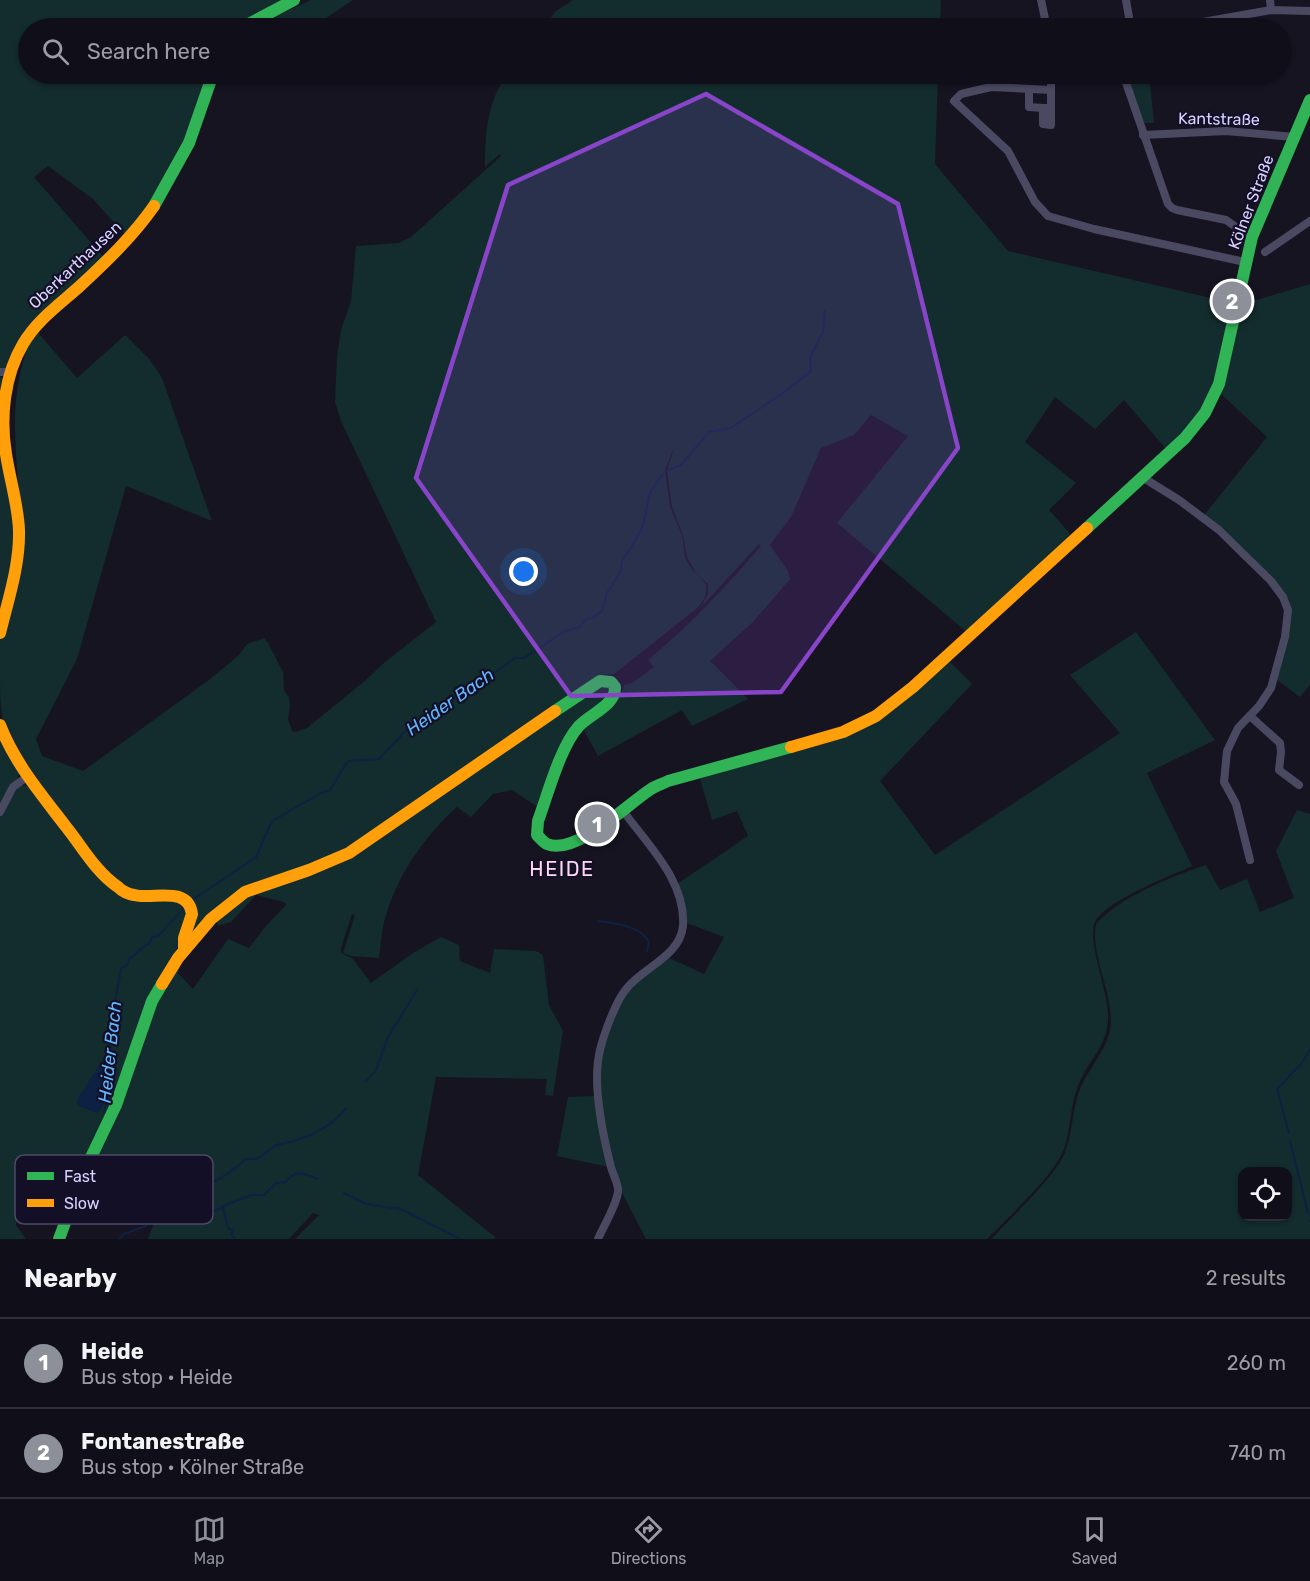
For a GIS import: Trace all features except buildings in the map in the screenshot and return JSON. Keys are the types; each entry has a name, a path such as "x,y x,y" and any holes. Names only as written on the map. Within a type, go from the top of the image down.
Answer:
{"main road":[{"path":"259,18 294,0"},
{"name":"Oberkarthausen","path":"0,633 15,570 19,540 14,489 4,441 6,372 33,328 136,231 183,155 210,84"},
{"name":"Kölner Straße","path":"624,812 651,790 668,781 835,734 859,725 884,711 1191,432 1209,406 1219,384 1245,262 1260,217 1310,100"},
{"path":"92,1155 116,1105 152,1001 168,972 211,919 245,892 350,853 603,680 611,682 615,689 614,696 575,729 564,750 536,832 540,840 552,844 572,841 595,832 624,812"},
{"path":"0,725 9,748 27,776 91,860 112,882 133,895 173,895 189,903 192,916 182,941 184,950"},
{"path":"59,1239 64,1224"}],"street":[{"path":"1041,0 1045,18"},
{"path":"1126,0 1129,18"},
{"path":"1270,0 1272,10"},
{"path":"1226,18 1272,10 1310,10"},
{"path":"1029,89 1029,107 1047,108 1051,84"},
{"path":"1126,84 1166,200 1172,208 1226,220 1236,227"},
{"path":"1051,90 991,87 960,94 954,101 1008,151 1035,202 1048,216 1245,262"},
{"name":"Kantstraße","path":"1143,135 1226,130 1294,137"},
{"path":"1265,252 1310,221"},
{"path":"1142,477 1219,530 1271,580 1288,610 1288,620 1271,688 1267,696 1238,728 1229,745 1223,779 1236,804 1250,860"},
{"path":"1250,716 1278,741 1281,747 1279,770 1299,785"},
{"path":"0,812 13,788 27,776"},
{"path":"598,1239 618,1189 604,1137 598,1078 600,1050 625,989 639,975 670,953 678,941 683,926 682,909 676,884 624,812"}],"highlighted area":[{"path":"706,94 898,204 958,448 781,692 571,696 416,478 508,185"}],"green space":[{"path":"0,0 285,0 249,18 18,18 18,84 208,84 181,154 127,237 93,199 48,166 34,177 106,260 39,324 12,371 0,371"},
{"path":"311,0 353,0 326,18 272,18"},
{"path":"573,0 941,0 940,18 551,18 556,11"},
{"path":"501,84 938,84 935,164 1008,251 1233,303 1212,389 1198,416 1167,450 1124,400 1095,429 1055,397 1025,442 1076,483 1049,510 1072,536 968,633 837,523 908,436 871,415 854,435 821,448 791,517 770,545 788,571 790,579 754,621 710,661 748,699 692,726 682,710 598,756 582,727 619,697 624,685 632,683 654,667 648,660 721,591 761,546 759,544 701,607 708,594 708,584 699,577 706,584 706,592 699,606 614,674 599,675 397,819 596,687 604,685 609,687 606,699 587,713 566,738 542,799 536,806 512,790 493,794 471,817 457,807 435,829 415,855 399,882 385,917 379,958 351,956 343,953 355,915 352,914 341,948 341,953 352,958 371,983 413,953 441,937 459,945 460,961 490,973 494,949 536,951 543,955 549,1005 563,1031 553,1096 545,1095 547,1079 436,1077 418,1175 495,1237 494,1239 295,1239 319,1215 313,1213 289,1239 148,1239 154,1224 213,1224 213,1155 98,1155 117,1111 155,1002 184,955 178,973 193,989 228,939 249,948 286,905 284,902 256,895 231,922 218,926 214,916 184,950 183,940 190,919 191,908 184,900 167,895 157,896 182,901 190,907 189,918 179,945 149,1000 112,1109 86,1155 15,1155 15,1224 26,1239 0,1239 0,817 15,788 26,785 33,787 90,861 115,886 125,892 87,854 36,780 37,777 30,773 16,754 7,734 2,714 0,639 17,573 20,541 15,410 24,358 35,329 77,378 125,335 150,360 162,378 212,521 126,486 77,659 36,739 42,756 83,771 209,680 239,655 247,644 264,638 283,672 284,690 289,697 288,719 292,731 307,728 436,622 341,421 335,402 337,357 341,330 351,301 356,246 399,243 411,237 501,156 500,154 485,167 489,118","holes":["676,443 667,470 672,507 683,535 687,557 696,574 685,557 682,535 670,507 665,470","106,1056 106,1094 97,1113 77,1103"]},
{"path":"1130,84 1150,84 1154,123 1142,123"},
{"path":"1310,284 1310,685 1300,697 1277,680 1291,607 1204,515 1267,437 1220,393 1240,305"},
{"path":"0,376 6,383 18,540 0,630"},
{"path":"1136,632 1215,740 1147,773 1192,866 1124,898 1101,914 1095,922 1093,930 1095,952 1107,1003 1108,1024 1102,1043 1078,1086 1064,1149 1051,1171 1030,1196 987,1239 646,1239 621,1191 612,1166 600,1095 600,1059 622,998 640,977 667,957 704,974 724,937 684,922 677,884 748,836 737,811 712,820 699,775 844,734 948,660 972,684 880,781 935,855 1120,733 1070,675"},
{"path":"0,727 20,773 0,811"},
{"path":"1297,810 1310,814 1310,1239 992,1239 1043,1184 1060,1162 1068,1144 1080,1089 1107,1041 1111,1023 1110,1011 1098,960 1096,924 1106,914 1133,896 1206,865 1220,890 1247,879 1260,912 1294,898 1276,851"},
{"path":"595,1096 609,1167 557,1156 568,1097"}],"water":[{"path":"105,1056 106,1094 97,1113 77,1103"}],"waterway":[{"name":"Heider Bach","path":"667,471 681,465 709,432 731,428 811,371 810,357 823,332 825,311"},
{"name":"Heider Bach","path":"191,901 256,857 272,821 330,790 348,761 379,759 413,723 515,658 524,658 565,631 580,627 586,619 593,618 602,611 607,593 621,571 622,561 643,526 650,492 663,474"},
{"name":"Heider Bach","path":"104,1112 110,1088 110,1029 121,969 128,964 128,960 151,941 151,938 158,936 185,907"},
{"path":"598,921 627,926 640,932 649,942 647,951"},
{"path":"366,1081 376,1070 388,1037 417,990"},
{"path":"1289,1133 1277,1089 1301,1064 1310,1050"},
{"path":"213,1182 226,1175 245,1159 259,1157 277,1145 294,1141 329,1125 346,1108"},
{"path":"1290,1141 1308,1213"},
{"path":"223,1206 251,1195 264,1195 276,1183 286,1182 293,1175 304,1174 318,1179"},
{"path":"344,1193 366,1204 401,1209 460,1239"},
{"path":"213,1211 223,1207 228,1228 232,1230 232,1236 235,1239"},
{"path":"119,1239 124,1234 146,1224"}],"traffic: fast":[{"path":"260,18 294,0"},
{"path":"154,206 189,143 210,84"},
{"path":"1087,528 1185,438 1205,413 1219,384 1252,237 1310,100"},
{"path":"555,711 600,681 611,682 615,687 607,704 579,726 572,735 550,785 538,821 537,835 543,842 559,846 587,836 651,789 668,781 791,747"},
{"path":"92,1155 116,1105 152,1001 162,984"},
{"path":"59,1239 65,1224"}],"traffic: slow":[{"path":"0,633 13,582 19,543 17,511 3,426 5,398 11,370 23,344 35,327 110,258 154,206"},
{"path":"791,747 843,732 876,716 913,687 1087,528"},
{"path":"162,984 178,958 211,919 245,892 309,870 349,853 555,711"},
{"path":"0,725 13,753 30,779 90,859 110,881 130,894 169,895 184,900 189,905 192,914 184,938 184,950"}],"place":[{"name":"Fontanestraße","path":"1232,301"},
{"name":"Heide","path":"597,824"}],"district":[{"name":"HEIDE","path":"562,869"}]}
